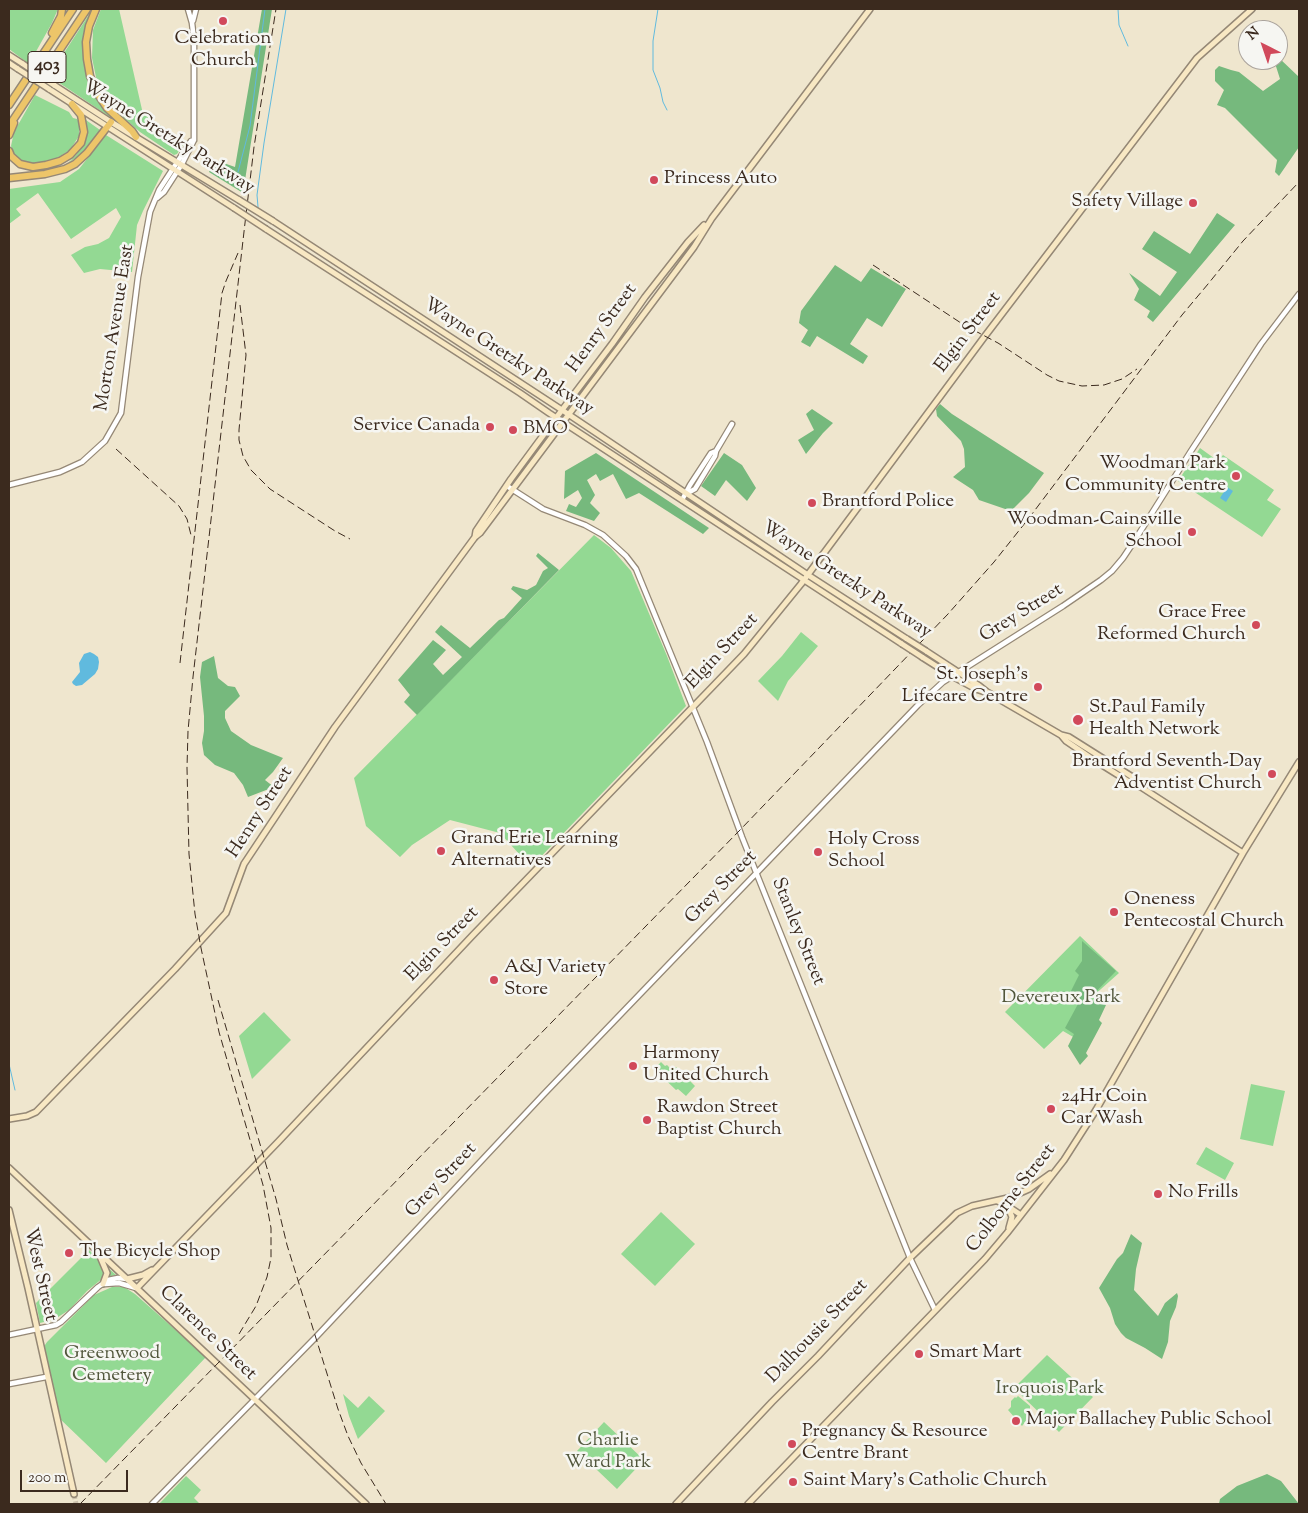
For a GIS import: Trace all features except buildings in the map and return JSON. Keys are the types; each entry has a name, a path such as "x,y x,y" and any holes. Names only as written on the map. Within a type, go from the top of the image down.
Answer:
{"highway":[{"path":"36,65 57,24 62,9"},
{"name":"403","path":"9,105 73,9"},
{"name":"403","path":"9,126 87,9"},
{"path":"96,9 89,26 86,42 90,76 107,108 136,137"},
{"path":"9,135 26,99"},
{"path":"9,151 11,156 20,164 33,167 46,165 70,155 81,143 84,132 81,115 72,104"},
{"path":"9,178 45,174 65,169 75,164 87,153 109,124"}],"main road":[{"name":"Henry Street","path":"474,537 479,535 569,415 694,246 712,218 870,9"},
{"name":"Elgin Street","path":"137,1288 278,1142 466,942 744,654 808,575 985,336 1197,58 1252,9"},
{"name":"Wayne Gretzky Parkway","path":"9,55 72,104 136,137 273,221 987,692 1061,735 1066,741 1091,758 1130,783 1141,787 1243,853"},
{"name":"Wayne Gretzky Parkway","path":"9,63 52,87 109,124 175,170 520,393 922,657 976,689 987,692"},
{"name":"Henry Street","path":"9,1119 27,1116 36,1112 225,915 244,864 335,727 474,537 506,486 650,290 688,242 712,218"},
{"path":"1243,853 1299,762"},
{"name":"Colborne Street","path":"748,1504 985,1259 1064,1160 1096,1110 1243,853"},
{"name":"Clarence Street","path":"9,1164 27,1182 27,1185"},
{"name":"Clarence Street","path":"9,1168 366,1504"},
{"name":"Dalhousie Street","path":"676,1504 910,1258 957,1213 972,1206 996,1201 1029,1189 1055,1171"},
{"path":"996,1201 1021,1215"},
{"path":"1007,1206 1012,1217 1007,1233"},
{"name":"West Street","path":"9,1210 74,1494"},
{"path":"98,1251 106,1273 103,1284"},
{"name":"Elgin Street","path":"128,1279 143,1275 157,1267"}],"street":[{"path":"188,9 196,9 192,22 188,9"},
{"name":"Morton Avenue East","path":"9,485 60,472 82,462 105,441 121,413 138,277 150,212 159,190 180,163 191,141 194,140 194,40 192,22"},
{"name":"Grey Street","path":"152,1504 334,1318 543,1095 918,705 943,682 1078,596 1101,580 1117,565 1261,344 1299,294"},
{"path":"682,500 711,453 716,450 732,424"},
{"name":"Stanley Street","path":"506,486 543,509 585,525 603,535 626,556 636,569 910,1258 935,1310"},
{"path":"9,1336 61,1322 108,1280 128,1279"},
{"path":"103,1284 119,1282 137,1288"},
{"path":"9,1384 46,1377"}],"green space":[{"path":"9,9 58,9 29,64 9,49"},
{"path":"101,9 119,9 143,114 185,142 177,154 174,155 140,132 115,110 97,82 92,58 93,30"},
{"path":"262,9 272,9 243,193 209,172 215,160 235,167"},
{"path":"90,13 83,41 85,70 94,91 113,119 49,76"},
{"path":"1219,66 1239,72 1263,91 1280,79 1277,70 1288,70 1288,67 1299,77 1299,147 1279,176 1275,172 1277,160 1225,108 1217,105 1224,90 1215,81 1215,70"},
{"path":"35,95 69,112 79,122 79,136 70,150 57,158 39,164 24,163 15,157 11,146 14,132"},
{"path":"86,120 100,130 83,153 68,163 84,144 87,132"},
{"path":"106,135 163,171 137,225 132,272 100,269 84,273 71,255 85,247 98,244 109,238 121,217 116,208 71,239 38,193 16,209 21,215 9,224 9,189 60,182 79,169"},
{"path":"1217,213 1235,225 1153,322 1147,317 1150,311 1134,300 1139,289 1129,273 1160,296 1177,272 1142,249 1154,231 1190,254"},
{"path":"835,265 861,282 871,268 906,289 882,327 867,318 850,344 868,356 863,364 817,336 810,347 801,342 808,330 799,323 801,311"},
{"path":"940,404 952,414 1044,473 1029,493 1011,511 979,500 973,490 953,477 965,467 964,449 961,441 937,416 936,409"},
{"path":"812,409 833,423 806,454 798,440 814,430 806,414"},
{"path":"1200,448 1218,461 1223,455 1274,490 1267,500 1281,509 1262,537 1178,481"},
{"path":"596,453 709,528 703,534 639,493 626,499 613,474 600,481 596,474 587,480 595,495 590,503 600,513 594,521 566,511 569,504 576,507 582,498 578,490 564,499 565,471"},
{"path":"724,453 742,465 756,488 747,501 726,480 715,496 701,486"},
{"path":"594,535 611,548 631,571 686,706 531,867 500,833 450,820 412,845 400,857 366,826 354,778"},
{"path":"538,553 559,570 417,715 404,702 410,695 398,680 433,640 446,650 433,664 443,675 462,657 435,632 441,625 470,648 499,620 504,618 522,598 511,589 513,586 527,590 536,585 543,571 548,568 536,556"},
{"path":"801,632 818,646 788,681 778,701 758,681 782,656"},
{"path":"214,656 218,678 228,686 235,687 240,696 225,711 225,718 231,731 251,745 283,758 265,780 274,787 248,797 243,785 234,773 215,765 204,755 202,743 204,716 200,677 202,662"},
{"name":"Devereux Park","path":"1080,936 1119,973 1092,997 1100,1000 1075,1038 1063,1031 1044,1049 1005,1012"},
{"path":"1082,941 1116,971 1089,999 1106,1005 1099,1020 1102,1023 1086,1053 1088,1056 1080,1065 1068,1046 1074,1034 1065,1028 1078,1004 1061,997 1062,991 1070,993 1079,975 1075,971 1082,961"},
{"path":"264,1012 291,1040 252,1079 239,1036"},
{"path":"661,1062 672,1070 676,1067 695,1086 686,1096 678,1089 676,1090 654,1069"},
{"path":"1251,1084 1285,1091 1273,1146 1240,1139"},
{"path":"1206,1147 1234,1163 1225,1180 1196,1164"},
{"path":"661,1212 695,1244 655,1286 621,1254"},
{"path":"1131,1234 1142,1243 1136,1269 1134,1290 1158,1316 1165,1303 1177,1293 1178,1296 1170,1321 1168,1342 1162,1359 1126,1338 1121,1333 1099,1288 1117,1259 1123,1253"},
{"path":"89,1250 116,1275 103,1278 69,1310 55,1319 40,1323 36,1303"},
{"name":"Greenwood Cemetery","path":"112,1287 124,1287 135,1294 206,1357 106,1463 58,1417 44,1350 47,1342 94,1295"},
{"name":"Iroquois Park","path":"1047,1355 1093,1397 1059,1432 1014,1388"},
{"path":"343,1394 358,1408 369,1396 385,1411 358,1439 349,1416"},
{"path":"1018,1396 1030,1406 1032,1413 1022,1426 1008,1410 1011,1407 1011,1401"},
{"name":"Charlie Ward Park","path":"604,1422 644,1460 617,1489 577,1451"},
{"path":"1267,1474 1281,1481 1299,1504 1219,1504 1220,1499 1237,1486"},
{"path":"186,1476 201,1490 194,1498 200,1504 159,1504"}],"water":[{"path":"1227,487 1233,491 1226,502 1220,498"},
{"path":"90,652 98,657 98,669 82,685 76,686 72,682 80,672 79,663 84,654"}],"waterway":[{"path":"238,172 250,126 265,9"},
{"path":"258,207 257,195 264,143 286,9"},
{"path":"658,9 653,41 653,70 667,110"},
{"path":"1118,9 1119,25 1128,46"},
{"path":"9,1064 15,1090"}],"tunnel":[{"path":"74,1494 76,1504"}],"railway":[{"path":"239,1334 256,1306 267,1277 271,1258 271,1228 263,1185 219,1032 195,914 189,854 188,731 254,147 276,9"},
{"path":"80,1504 740,830 948,614 994,562 1029,518 1182,315 1243,241 1299,182"},
{"path":"180,663 222,293 238,253"},
{"path":"873,265 964,325 998,343 1059,381 1082,386 1104,385 1122,379 1137,369"},
{"path":"240,305 246,355 239,430 239,440 243,456 251,470 270,489 350,539"},
{"path":"116,449 179,506 187,519 191,535"},
{"path":"218,1000 276,1199 287,1245 338,1409 361,1463 386,1504"}],"place":[{"name":"Celebration Church","path":"223,21"},
{"name":"Princess Auto","path":"654,180"},
{"name":"Safety Village","path":"1193,203"},
{"name":"Service Canada","path":"490,427"},
{"name":"BMO","path":"513,430"},
{"name":"Woodman Park Community Centre","path":"1236,476"},
{"name":"Brantford Police","path":"812,503"},
{"name":"Woodman-Cainsville School","path":"1192,532"},
{"name":"Grace Free Reformed Church","path":"1256,625"},
{"name":"St. Joseph's Lifecare Centre","path":"1038,687"},
{"name":"St.Paul Family Health Network","path":"1078,720"},
{"name":"Brantford Seventh-Day Adventist Church","path":"1272,774"},
{"name":"Grand Erie Learning Alternatives","path":"441,851"},
{"name":"Holy Cross School","path":"818,852"},
{"name":"Oneness Pentecostal Church","path":"1114,912"},
{"name":"A&J Variety Store","path":"494,980"},
{"name":"Harmony United Church","path":"633,1066"},
{"name":"24Hr Coin Car Wash","path":"1051,1109"},
{"name":"Rawdon Street Baptist Church","path":"647,1120"},
{"name":"No Frills","path":"1158,1194"},
{"name":"The Bicycle Shop","path":"69,1253"},
{"name":"Smart Mart","path":"919,1354"},
{"name":"Major Ballachey Public School","path":"1016,1421"},
{"name":"Pregnancy & Resource Centre Brant","path":"792,1444"},
{"name":"Saint Mary's Catholic Church","path":"793,1482"}]}
